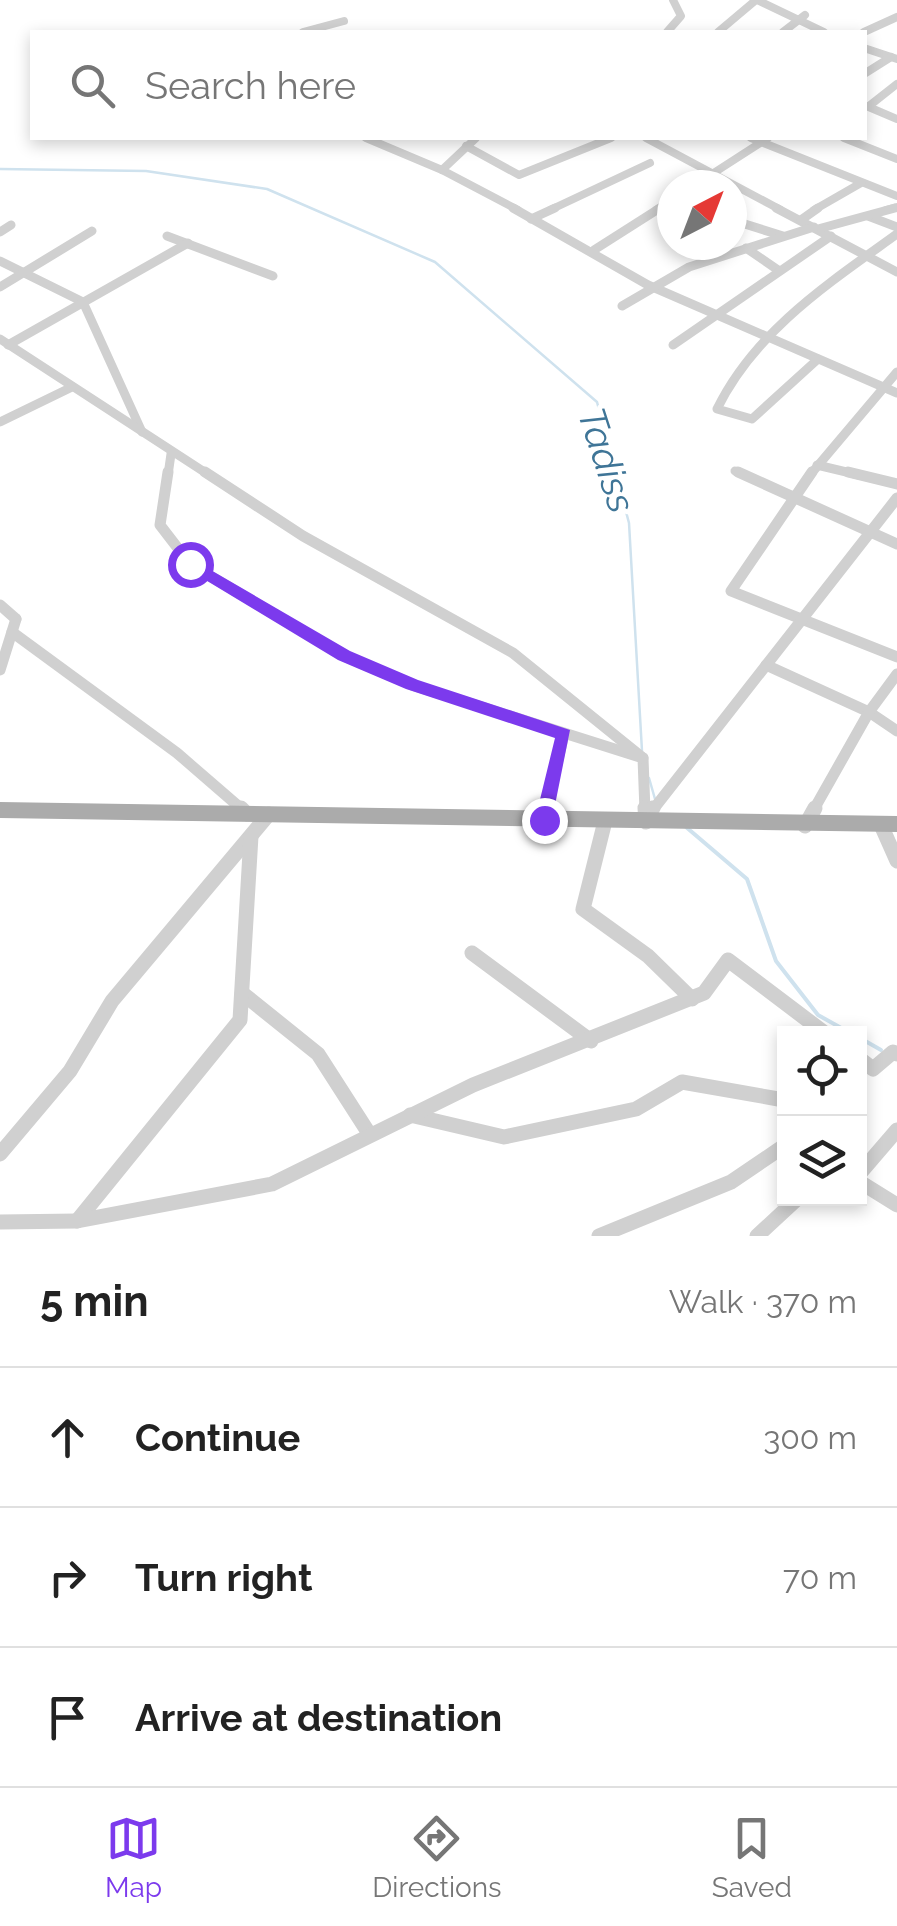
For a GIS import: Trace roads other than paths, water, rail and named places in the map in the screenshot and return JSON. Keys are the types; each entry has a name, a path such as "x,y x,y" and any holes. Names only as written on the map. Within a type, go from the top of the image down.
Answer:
{"main road":[{"path":"0,810 805,826 889,824"}],"street":[{"path":"669,30 680,16 673,0"},
{"path":"720,30 757,0 818,30"},
{"path":"786,30 805,14"},
{"path":"867,31 896,17"},
{"path":"310,30 344,21"},
{"path":"867,49 894,58"},
{"path":"867,72 894,58"},
{"path":"867,106 897,84"},
{"path":"867,106 897,119"},
{"path":"371,140 442,170 594,250 648,285 897,393"},
{"path":"442,170 474,140"},
{"path":"466,146 518,175 606,140"},
{"path":"650,140 708,170"},
{"path":"718,170 758,140"},
{"path":"761,140 897,196"},
{"path":"849,140 897,159"},
{"path":"531,218 650,163"},
{"path":"801,220 837,193 861,183"},
{"path":"884,192 897,186"},
{"path":"747,191 897,272"},
{"path":"747,248 897,207"},
{"path":"594,250 657,210"},
{"path":"818,359 752,419 717,410 726,384 767,337 897,230 868,216"},
{"path":"0,232 10,225"},
{"path":"747,225 783,236"},
{"path":"0,287 92,231"},
{"path":"167,236 273,276"},
{"path":"673,345 831,236"},
{"path":"188,243 4,342 302,536 513,653 643,758 646,820"},
{"path":"747,249 778,270"},
{"path":"622,306 648,285 714,260"},
{"path":"0,261 83,302 143,435"},
{"path":"897,372 817,465 731,591 897,657"},
{"path":"0,422 72,387"},
{"path":"171,454 160,525 190,564 344,656 412,685 643,758"},
{"path":"817,465 897,484"},
{"path":"736,470 897,544"},
{"path":"646,820 897,498"},
{"path":"0,606 14,625"},
{"path":"0,619 14,625 247,814"},
{"path":"0,670 14,625"},
{"path":"766,664 869,712 897,731"},
{"path":"805,826 869,712 897,674"},
{"path":"544,820 564,734"},
{"path":"0,1154 70,1071 112,1001 269,814"},
{"path":"605,821 584,909 648,956 692,999"},
{"path":"889,824 897,862"},
{"path":"78,1221 240,1020 251,836"},
{"path":"472,954 590,1042"},
{"path":"0,1222 78,1221 272,1184 473,1085 692,999 704,993 728,960 815,1026"},
{"path":"242,993 314,1047 340,1076 370,1135"},
{"path":"867,1064 873,1069 893,1052 897,1054"},
{"path":"410,1115 504,1137 636,1109 682,1082 777,1099"},
{"path":"867,1166 897,1130"},
{"path":"599,1236 731,1182 777,1151"},
{"path":"867,1186 897,1205"},
{"path":"757,1236 789,1206"}],"waterway":[{"name":"Tadiss","path":"0,169 146,171 267,189 435,262 597,402 629,523 642,751"},
{"name":"Tadiss","path":"649,778 655,799"},
{"name":"Tadiss","path":"686,827 747,879 776,961 818,1015 838,1026"},
{"name":"Tadiss","path":"867,1042 881,1050"}]}
